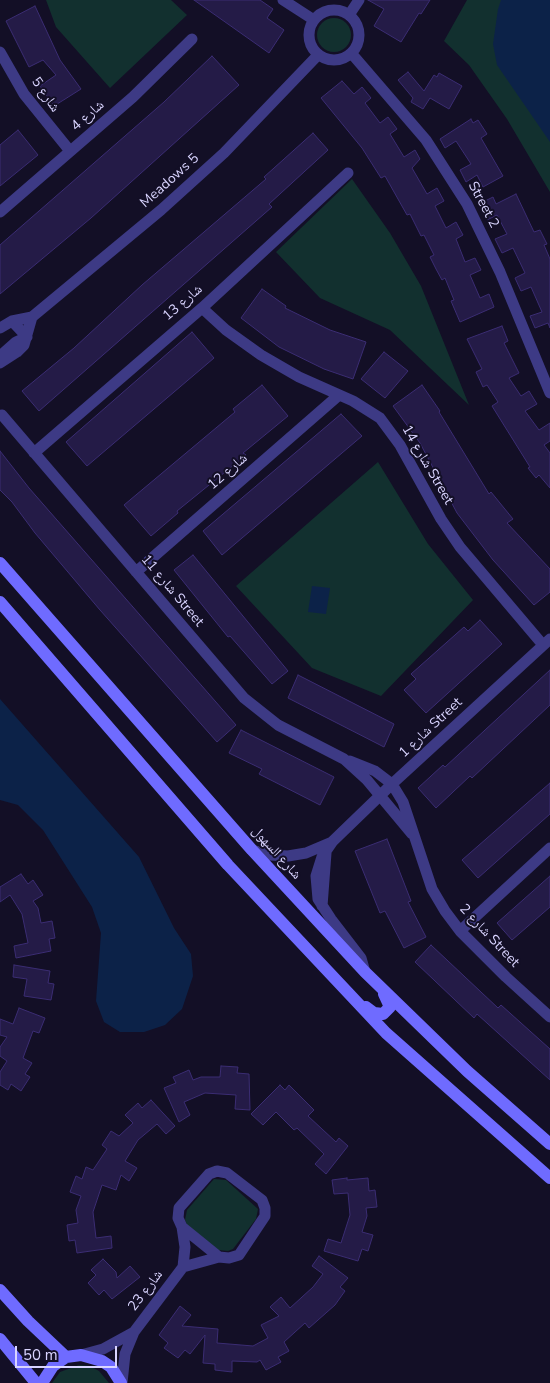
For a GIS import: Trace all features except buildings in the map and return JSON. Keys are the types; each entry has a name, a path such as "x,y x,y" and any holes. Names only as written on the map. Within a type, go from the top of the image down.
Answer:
{"main road":[{"name":"شارع السهول","path":"0,563 252,850 365,972 467,1071 550,1144"},
{"path":"0,602 228,865 386,1034 550,1178"},
{"path":"346,991 374,1013 383,1014 390,1007 380,987"},
{"path":"0,1290 28,1321 66,1357"},
{"path":"0,1339 36,1383"},
{"path":"42,1383 53,1366 66,1357 81,1355 102,1361 111,1367 121,1383"}],"street":[{"path":"283,0 314,20"},
{"path":"349,15 359,0"},
{"path":"331,10 349,15 354,20 360,34 359,41 352,54 335,61 318,55 310,42 310,26 314,20 331,10"},
{"name":"شارع 4","path":"0,212 133,97 192,40"},
{"name":"شارع 5","path":"0,52 24,94 70,151"},
{"name":"Street 2","path":"352,54 426,140 467,204 500,272 550,393"},
{"name":"Meadows 5","path":"0,328 12,321 32,317 161,210 224,153 318,55"},
{"name":"شارع 13","path":"34,453 202,308 348,173"},
{"name":"شارع 14 Street","path":"202,308 226,330 261,355 299,377 367,408 390,430 440,519 460,547 546,642"},
{"path":"0,363 17,352 27,337 32,317"},
{"path":"12,321 27,337"},
{"path":"0,356 16,342 27,337"},
{"name":"شارع 12","path":"136,572 339,395"},
{"name":"شارع 11 Street","path":"2,415 255,708 278,725 344,759 375,771 392,784"},
{"name":"شارع 1 Street","path":"333,841 380,795 546,642"},
{"name":"شارع 11 Street","path":"344,759 380,795"},
{"name":"شارع 2 Street","path":"392,784 403,802 412,834 432,889 460,931 506,978 550,1017"},
{"name":"شارع 2 Street","path":"380,795 412,834"},
{"path":"252,850 270,855 288,856 306,853 333,841"},
{"path":"333,841 319,863 316,876 316,893 322,906 361,958 365,972"},
{"path":"460,931 550,848"},
{"name":"شارع 23","path":"121,1383 125,1354 134,1332 183,1267 185,1247 182,1227 178,1218 179,1208 213,1172 226,1174 262,1200 266,1208 264,1216 239,1254 229,1258 219,1256 183,1267"},
{"path":"182,1227 219,1256"},
{"name":"شارع 23","path":"81,1355 103,1349 134,1332"}],"green space":[{"path":"46,0 171,0 187,15 110,88 56,27"},
{"path":"467,0 550,0 550,192 507,119 469,65 444,41"},
{"path":"334,18 346,23 351,35 346,47 334,52 322,47 317,35 322,23"},
{"path":"352,179 390,233 421,286 469,405 390,330 320,298 276,252"},
{"path":"378,462 428,544 473,600 381,696 312,668 236,586"},
{"path":"214,1179 226,1180 258,1209 256,1219 233,1249 228,1251 218,1250 187,1225 185,1220 187,1210"},
{"path":"79,1365 90,1366 99,1371 109,1383 52,1383 60,1372"}],"water":[{"path":"501,0 550,0 550,142 497,65 493,44"},
{"path":"312,586 330,588 326,614 308,612"},
{"path":"0,699 139,857 174,928 191,954 193,976 182,1009 165,1025 144,1032 120,1032 104,1022 96,1001 101,933 92,907 43,830 18,805 0,800"}]}
